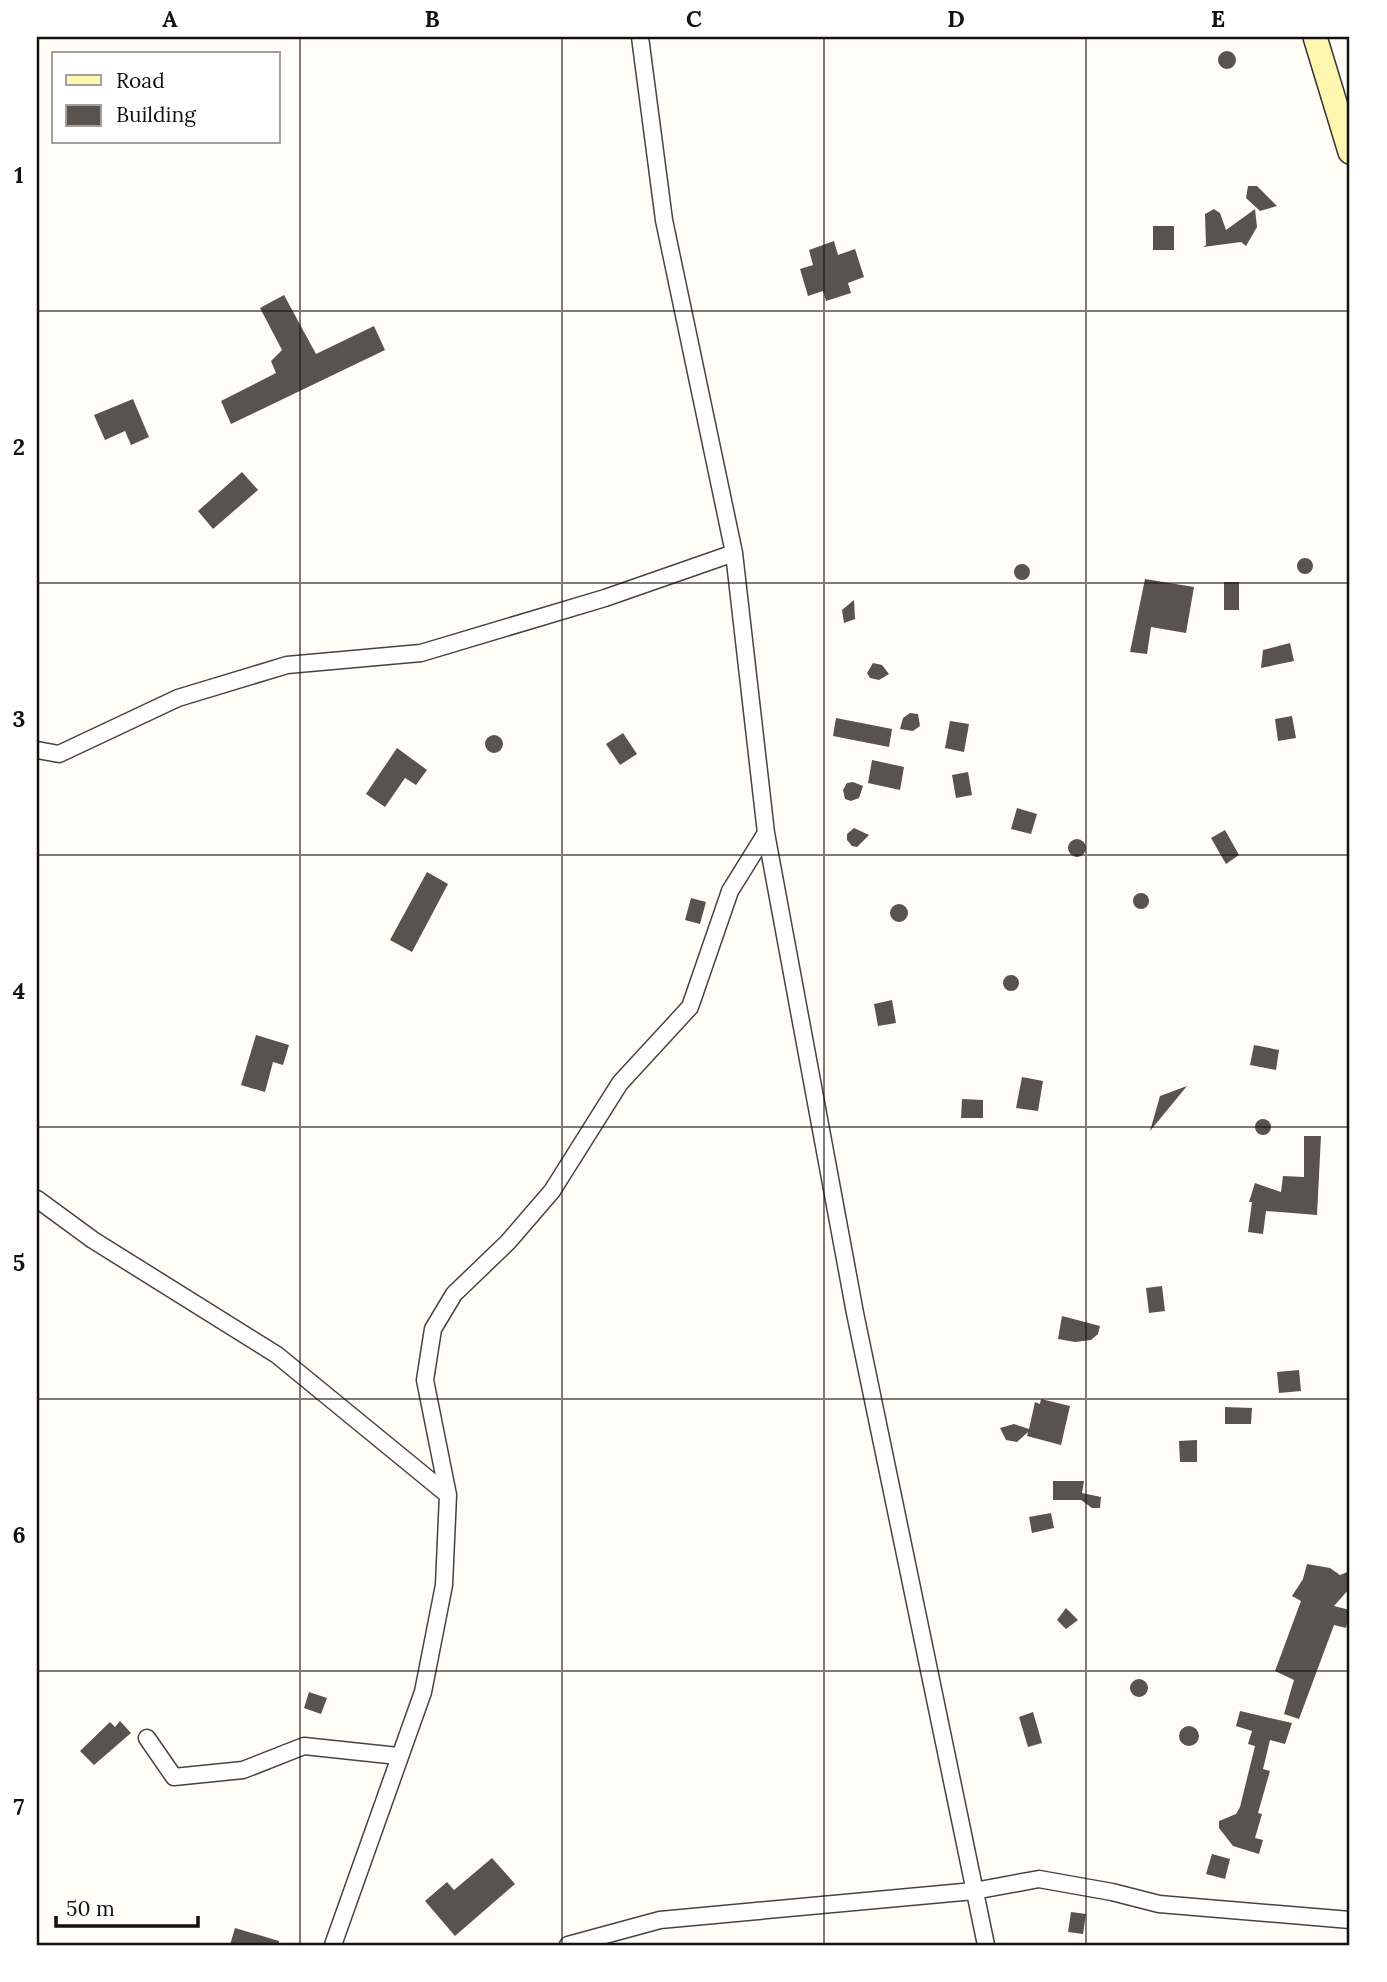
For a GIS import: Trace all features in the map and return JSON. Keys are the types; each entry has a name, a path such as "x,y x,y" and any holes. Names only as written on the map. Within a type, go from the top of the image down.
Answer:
{"main road":[{"path":"1315,37 1350,152"}],"street":[{"path":"640,37 664,220 734,553 765,833 858,1326 986,1945"},
{"path":"37,750 60,754 178,698 287,665 421,653 605,598 734,553"},
{"path":"333,1945 398,1756 423,1692 444,1585 448,1495 425,1380 433,1329 454,1294 508,1242 552,1191 620,1083 691,1007 730,891 765,833"},
{"path":"37,1199 93,1240 276,1355 448,1495"},
{"path":"147,1738 174,1777 243,1770 304,1746 398,1756"},
{"path":"568,1945 660,1920 974,1891 1039,1879 1099,1889 1159,1905 1350,1920"}],"building":[{"path":"1227,51 1235,56 1236,60 1231,68 1227,69 1219,64 1218,60 1223,52"},
{"path":"1248,186 1257,186 1277,206 1260,211 1246,198"},
{"path":"1214,209 1220,213 1226,230 1255,209 1257,227 1246,246 1241,242 1203,247 1206,245 1205,214"},
{"path":"1153,226 1174,226 1174,250 1153,250"},
{"path":"834,241 838,255 855,249 864,277 848,283 851,293 826,301 823,291 808,296 800,269 813,265 809,250"},
{"path":"284,295 316,354 374,326 385,350 231,424 221,401 276,373 271,361 282,350 260,308"},
{"path":"133,399 149,437 131,445 125,431 105,440 94,415"},
{"path":"242,472 258,490 213,529 198,511"},
{"path":"1305,558 1311,560 1311,572 1305,574 1299,572 1297,566 1299,560"},
{"path":"1019,564 1025,564 1030,572 1028,578 1019,580 1014,575 1014,569"},
{"path":"1145,579 1194,587 1186,633 1151,627 1147,654 1130,652"},
{"path":"1224,582 1239,582 1239,610 1224,610"},
{"path":"854,600 855,619 844,623 842,610"},
{"path":"1290,643 1294,661 1261,668 1263,650"},
{"path":"873,663 882,665 889,674 879,680 870,678 867,673"},
{"path":"910,713 918,714 920,726 913,731 900,729 903,718"},
{"path":"1292,716 1296,738 1278,741 1275,719"},
{"path":"836,718 892,729 889,747 833,736"},
{"path":"950,721 969,724 964,752 945,748"},
{"path":"623,733 637,754 620,765 606,744"},
{"path":"490,735 498,735 503,744 501,751 490,753 485,748 485,740"},
{"path":"397,748 427,770 416,785 405,778 385,807 366,794"},
{"path":"872,760 904,767 900,790 868,783"},
{"path":"968,772 972,795 956,798 952,775"},
{"path":"847,783 863,786 859,798 851,801 845,799 843,790"},
{"path":"1017,808 1037,814 1031,834 1011,829"},
{"path":"854,828 869,835 857,847 847,840 847,834"},
{"path":"1225,830 1239,855 1226,864 1211,838"},
{"path":"1073,839 1081,839 1086,848 1084,855 1073,857 1068,852 1068,844"},
{"path":"427,872 448,884 412,952 390,940"},
{"path":"1138,893 1144,893 1149,901 1147,907 1138,909 1133,904 1133,898"},
{"path":"691,898 706,902 700,924 685,920"},
{"path":"895,904 903,904 908,913 906,920 895,922 890,917 890,909"},
{"path":"1011,975 1017,977 1017,989 1011,991 1005,989 1003,983 1005,977"},
{"path":"892,1000 896,1023 878,1026 874,1004"},
{"path":"256,1035 289,1045 283,1065 273,1062 265,1092 241,1085"},
{"path":"1254,1045 1279,1050 1276,1070 1250,1065"},
{"path":"1022,1077 1043,1081 1038,1111 1016,1108"},
{"path":"1187,1086 1150,1131 1160,1096"},
{"path":"962,1099 983,1100 983,1118 961,1118"},
{"path":"1263,1119 1271,1127 1263,1135 1255,1127"},
{"path":"1304,1136 1321,1136 1317,1215 1266,1211 1263,1234 1248,1232 1252,1202 1249,1202 1255,1183 1281,1192 1283,1176 1304,1177"},
{"path":"1162,1286 1165,1311 1149,1313 1146,1288"},
{"path":"1062,1316 1100,1326 1098,1334 1091,1340 1075,1342 1058,1339"},
{"path":"1299,1370 1301,1391 1279,1393 1277,1372"},
{"path":"1041,1399 1070,1406 1061,1445 1027,1436 1028,1432 1017,1442 1006,1440 1000,1428 1014,1424 1029,1429 1035,1402 1040,1404"},
{"path":"1225,1407 1252,1408 1251,1424 1225,1424"},
{"path":"1197,1440 1197,1462 1180,1462 1179,1441"},
{"path":"1053,1481 1084,1481 1082,1493 1101,1497 1100,1508 1092,1508 1081,1500 1053,1500"},
{"path":"1051,1513 1054,1528 1032,1533 1029,1517"},
{"path":"1307,1564 1330,1568 1340,1575 1350,1571 1350,1588 1334,1606 1350,1610 1346,1628 1334,1625 1299,1719 1284,1714 1294,1680 1275,1671 1301,1601 1292,1596 1303,1579"},
{"path":"1066,1608 1078,1620 1066,1629 1057,1620"},
{"path":"1139,1679 1145,1682 1148,1688 1145,1694 1139,1697 1133,1694 1130,1688 1133,1682"},
{"path":"309,1692 327,1698 321,1714 304,1708"},
{"path":"1240,1711 1292,1723 1285,1744 1270,1740 1263,1769 1270,1771 1258,1813 1262,1814 1255,1838 1263,1840 1259,1854 1233,1846 1219,1828 1219,1821 1236,1814 1240,1807 1255,1746 1248,1744 1252,1731 1236,1726"},
{"path":"1033,1712 1042,1743 1028,1747 1019,1717"},
{"path":"120,1721 131,1733 94,1765 80,1751 110,1722 115,1727"},
{"path":"1189,1726 1196,1729 1199,1736 1196,1743 1189,1746 1182,1743 1179,1736 1182,1729"},
{"path":"1212,1854 1230,1859 1225,1879 1206,1874"},
{"path":"492,1858 515,1884 455,1936 425,1901 447,1882 454,1890"},
{"path":"1071,1912 1086,1914 1083,1934 1068,1932"},
{"path":"235,1928 279,1941 279,1945 230,1945"}]}
